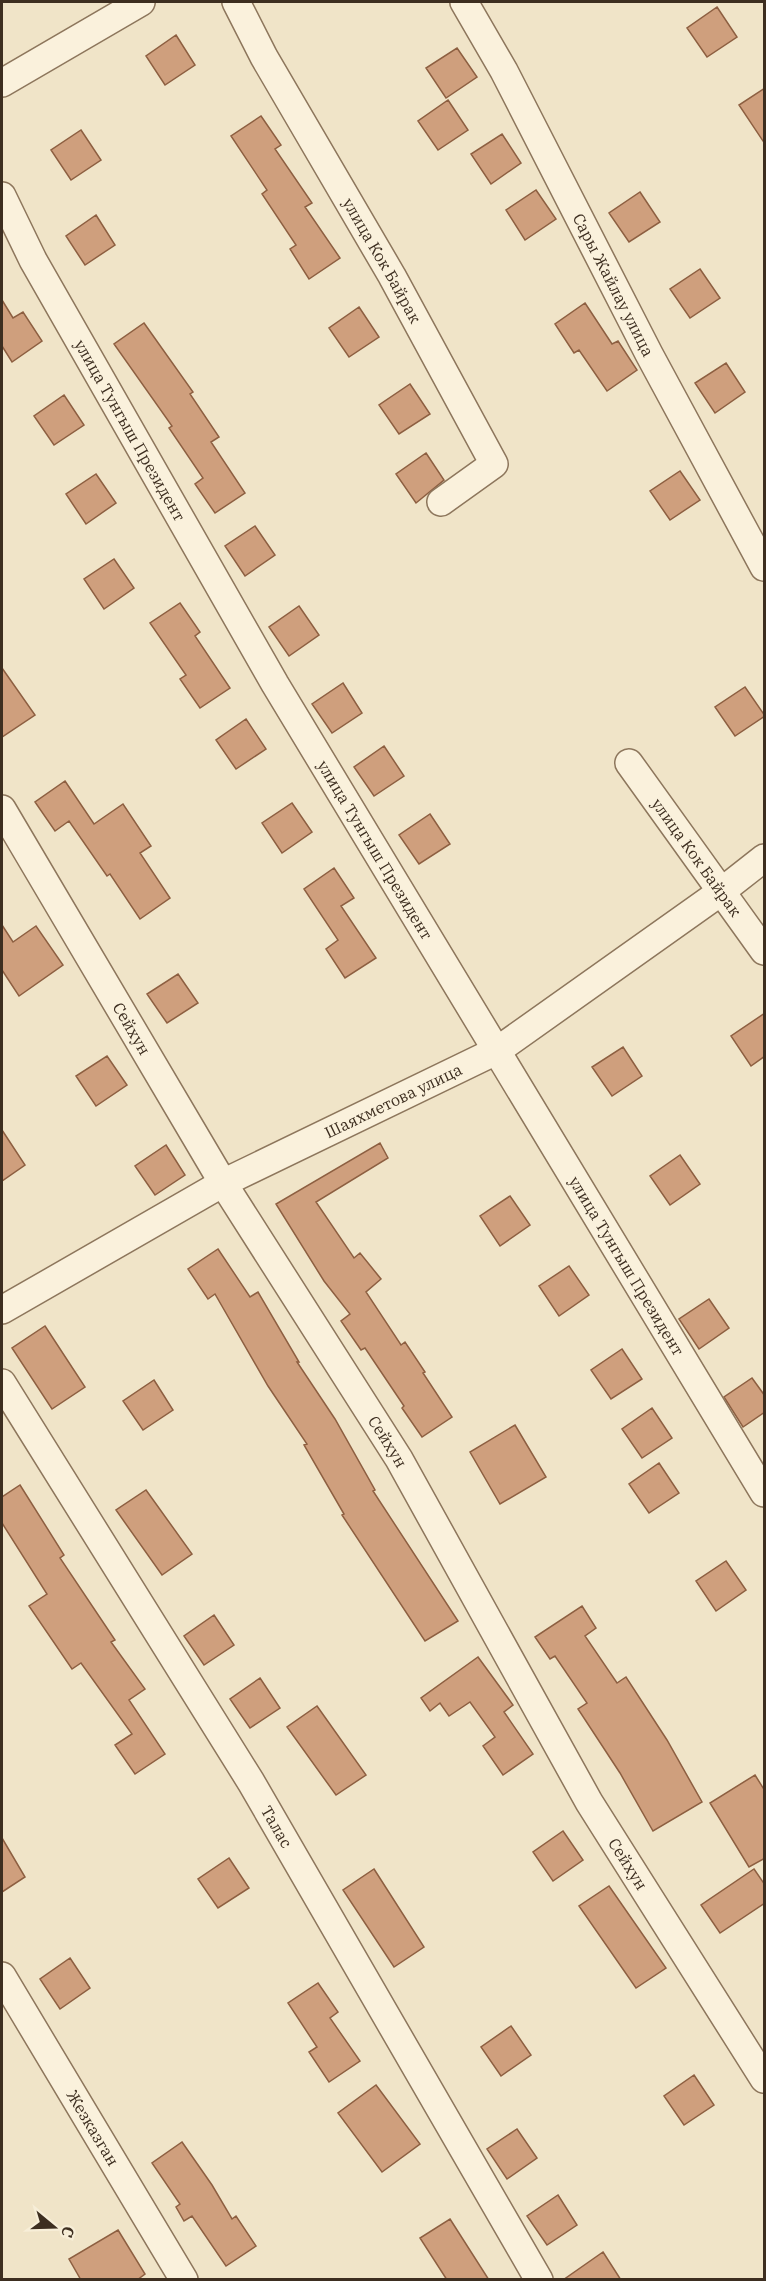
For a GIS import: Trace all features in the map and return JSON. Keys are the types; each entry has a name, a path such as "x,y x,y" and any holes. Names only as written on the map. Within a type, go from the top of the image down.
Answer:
{"street":[{"path":"2,83 141,2"},
{"name":"улица Кок Байрак","path":"236,2 264,57 392,276 494,464 441,502"},
{"name":"Сары Жайлау улица","path":"464,2 504,70 649,354 765,567"},
{"name":"улица Тунгыш Президент","path":"2,196 33,260 275,684 765,1493"},
{"name":"улица Кок Байрак","path":"630,763 765,951"},
{"name":"Сейхун","path":"2,809 223,1183 399,1458 589,1802 765,2079"},
{"name":"Шаяхметова улица","path":"2,1310 223,1183 498,1050 765,858"},
{"name":"Талас","path":"2,1383 251,1782 539,2280"},
{"name":"Жезказган","path":"2,1976 184,2280"}],"building":[{"path":"717,7 737,37 707,57 687,28"},
{"path":"176,35 195,65 165,85 146,56"},
{"path":"457,48 477,77 446,98 426,68"},
{"path":"765,88 765,144 739,105"},
{"path":"448,100 468,130 438,150 418,121"},
{"path":"261,116 281,145 275,149 312,203 305,207 340,258 309,279 290,249 296,245 262,194 267,190 231,136"},
{"path":"81,130 101,160 71,180 51,150"},
{"path":"502,134 521,163 491,184 471,154"},
{"path":"536,190 556,219 525,240 506,210"},
{"path":"640,192 660,222 629,242 609,213"},
{"path":"96,215 115,245 85,265 66,236"},
{"path":"700,269 720,298 690,318 670,289"},
{"path":"2,300 13,318 23,312 42,341 12,362 2,346"},
{"path":"585,303 612,344 618,341 637,370 607,391 579,350 574,353 555,324"},
{"path":"359,307 379,337 349,357 329,328"},
{"path":"144,323 193,392 190,394 219,437 211,442 245,493 215,513 195,484 203,478 169,428 172,426 114,344"},
{"path":"726,363 745,392 715,413 695,383"},
{"path":"410,384 430,414 399,434 379,405"},
{"path":"64,395 84,425 54,445 34,416"},
{"path":"426,453 444,480 416,503 396,474"},
{"path":"680,471 700,500 670,520 650,491"},
{"path":"96,474 116,503 86,524 66,494"},
{"path":"255,526 275,555 245,576 225,546"},
{"path":"114,559 134,588 104,609 84,579"},
{"path":"180,603 200,632 195,636 230,688 200,708 180,679 186,675 150,623"},
{"path":"299,606 319,635 289,656 269,627"},
{"path":"2,668 35,715 2,737"},
{"path":"343,683 362,713 332,733 312,704"},
{"path":"745,687 765,716 735,736 715,707"},
{"path":"246,719 266,749 236,769 216,740"},
{"path":"384,746 404,776 374,796 354,767"},
{"path":"65,781 94,824 123,804 151,846 140,853 170,898 140,919 110,874 107,876 69,821 55,831 35,802"},
{"path":"292,803 312,832 282,853 262,823"},
{"path":"430,814 450,844 419,864 399,835"},
{"path":"334,868 354,898 341,906 376,958 345,978 326,949 338,940 304,889"},
{"path":"2,925 13,942 36,926 63,965 19,996 2,970"},
{"path":"178,974 198,1003 167,1023 147,994"},
{"path":"765,1013 765,1056 751,1066 731,1036"},
{"path":"623,1047 642,1076 612,1096 592,1067"},
{"path":"107,1056 127,1085 96,1106 76,1076"},
{"path":"2,1130 25,1165 2,1181"},
{"path":"380,1143 388,1158 316,1202 354,1258 360,1253 381,1279 366,1292 401,1345 405,1342 452,1417 422,1437 365,1348 361,1350 341,1321 350,1314 324,1281 276,1204"},
{"path":"166,1145 185,1175 155,1195 135,1166"},
{"path":"680,1155 700,1184 670,1205 650,1176"},
{"path":"510,1196 530,1225 500,1246 480,1216"},
{"path":"218,1249 250,1297 258,1292 299,1362 297,1362 335,1419 375,1490 373,1491 458,1621 425,1641 342,1515 344,1514 304,1445 307,1444 268,1386 215,1294 208,1299 188,1269"},
{"path":"569,1266 589,1295 559,1316 539,1286"},
{"path":"709,1299 729,1328 699,1349 679,1319"},
{"path":"45,1326 85,1387 52,1409 12,1348"},
{"path":"622,1349 642,1379 611,1399 591,1370"},
{"path":"752,1378 765,1396 765,1412 743,1427 724,1397"},
{"path":"154,1380 173,1410 143,1430 123,1401"},
{"path":"652,1408 672,1438 642,1458 622,1429"},
{"path":"515,1425 546,1477 500,1504 470,1452"},
{"path":"659,1463 679,1493 649,1513 629,1484"},
{"path":"20,1485 64,1555 60,1558 115,1640 111,1642 145,1689 129,1700 165,1754 135,1774 115,1745 132,1734 81,1663 72,1669 29,1606 47,1594 2,1523 2,1497"},
{"path":"146,1490 192,1554 162,1575 116,1510"},
{"path":"726,1561 746,1590 716,1611 696,1581"},
{"path":"582,1606 596,1628 585,1636 617,1683 626,1677 667,1740 702,1802 653,1831 620,1773 578,1709 587,1703 555,1656 550,1659 535,1637"},
{"path":"214,1615 234,1645 204,1665 184,1636"},
{"path":"478,1657 513,1705 504,1712 533,1754 503,1775 483,1746 495,1737 470,1702 449,1716 440,1703 430,1711 421,1698"},
{"path":"260,1678 280,1708 250,1728 230,1699"},
{"path":"317,1706 366,1775 336,1795 287,1727"},
{"path":"755,1775 765,1791 765,1858 749,1867 710,1803"},
{"path":"563,1831 583,1860 553,1881 533,1852"},
{"path":"2,1838 25,1877 2,1892"},
{"path":"229,1858 249,1888 218,1908 198,1879"},
{"path":"374,1869 424,1947 394,1967 343,1890"},
{"path":"754,1869 765,1885 765,1903 720,1933 701,1905"},
{"path":"609,1886 666,1968 636,1988 579,1906"},
{"path":"70,1958 90,1988 60,2009 40,1979"},
{"path":"318,1983 338,2012 330,2018 360,2061 329,2082 309,2052 317,2047 288,2003"},
{"path":"511,2026 531,2055 501,2076 481,2047"},
{"path":"694,2075 714,2105 684,2125 664,2096"},
{"path":"376,2085 420,2144 382,2172 338,2113"},
{"path":"517,2129 537,2158 507,2179 487,2149"},
{"path":"182,2142 232,2219 236,2216 256,2246 226,2266 192,2216 184,2221 176,2207 180,2204 152,2163"},
{"path":"558,2195 577,2225 547,2245 527,2216"},
{"path":"450,2219 489,2280 447,2280 420,2238"},
{"path":"118,2230 145,2274 137,2280 81,2280 69,2259"},
{"path":"603,2252 621,2280 563,2280"}]}
